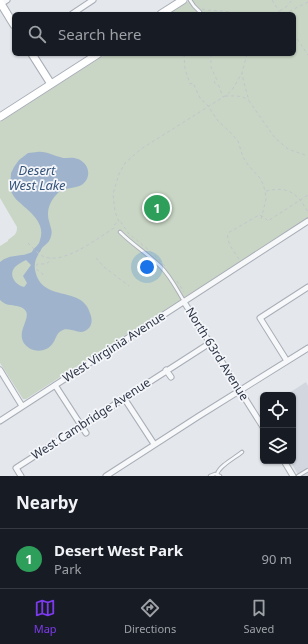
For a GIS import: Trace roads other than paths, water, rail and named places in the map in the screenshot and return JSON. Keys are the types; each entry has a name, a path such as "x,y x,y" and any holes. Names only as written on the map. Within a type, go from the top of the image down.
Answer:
{"street":[{"path":"75,12 94,0"},
{"path":"164,12 182,0"},
{"path":"2,2 12,21"},
{"path":"33,56 51,84"},
{"path":"0,117 95,56"},
{"name":"West Virginia Avenue","path":"0,421 308,221"},
{"path":"287,361 260,318 308,287"},
{"name":"North 63rd Avenue","path":"184,302 260,422"},
{"name":"West Cambridge Avenue","path":"21,476 16,468 210,343"},
{"path":"106,476 154,444 308,348"},
{"path":"0,370 22,406"},
{"path":"166,370 171,377"},
{"path":"55,385 86,433"},
{"path":"124,398 154,444"},
{"path":"286,464 293,476"}],"lane":[{"path":"190,0 200,12"},
{"path":"120,232 146,253 168,274 184,302"},
{"path":"210,476 215,474 219,475 218,471 221,467 242,452"},
{"path":"298,476 308,470"}],"water":[{"name":"Desert West Lake","path":"44,152 63,158 78,159 84,163 88,170 88,176 84,183 78,187 63,190 52,200 49,206 48,217 52,234 49,241 39,253 35,270 39,281 46,287 72,296 87,306 92,320 91,324 86,331 82,332 68,329 61,331 51,346 39,351 29,348 24,343 22,338 27,314 25,310 21,307 4,303 0,300 0,262 8,257 32,252 39,244 41,234 41,228 36,218 16,199 10,189 11,173 14,167 19,160 28,153","holes":["26,260 31,265 23,276 27,283 24,287 15,282 12,276 15,267"]}],"place":[{"name":"Desert West Park","path":"157,208"}]}
